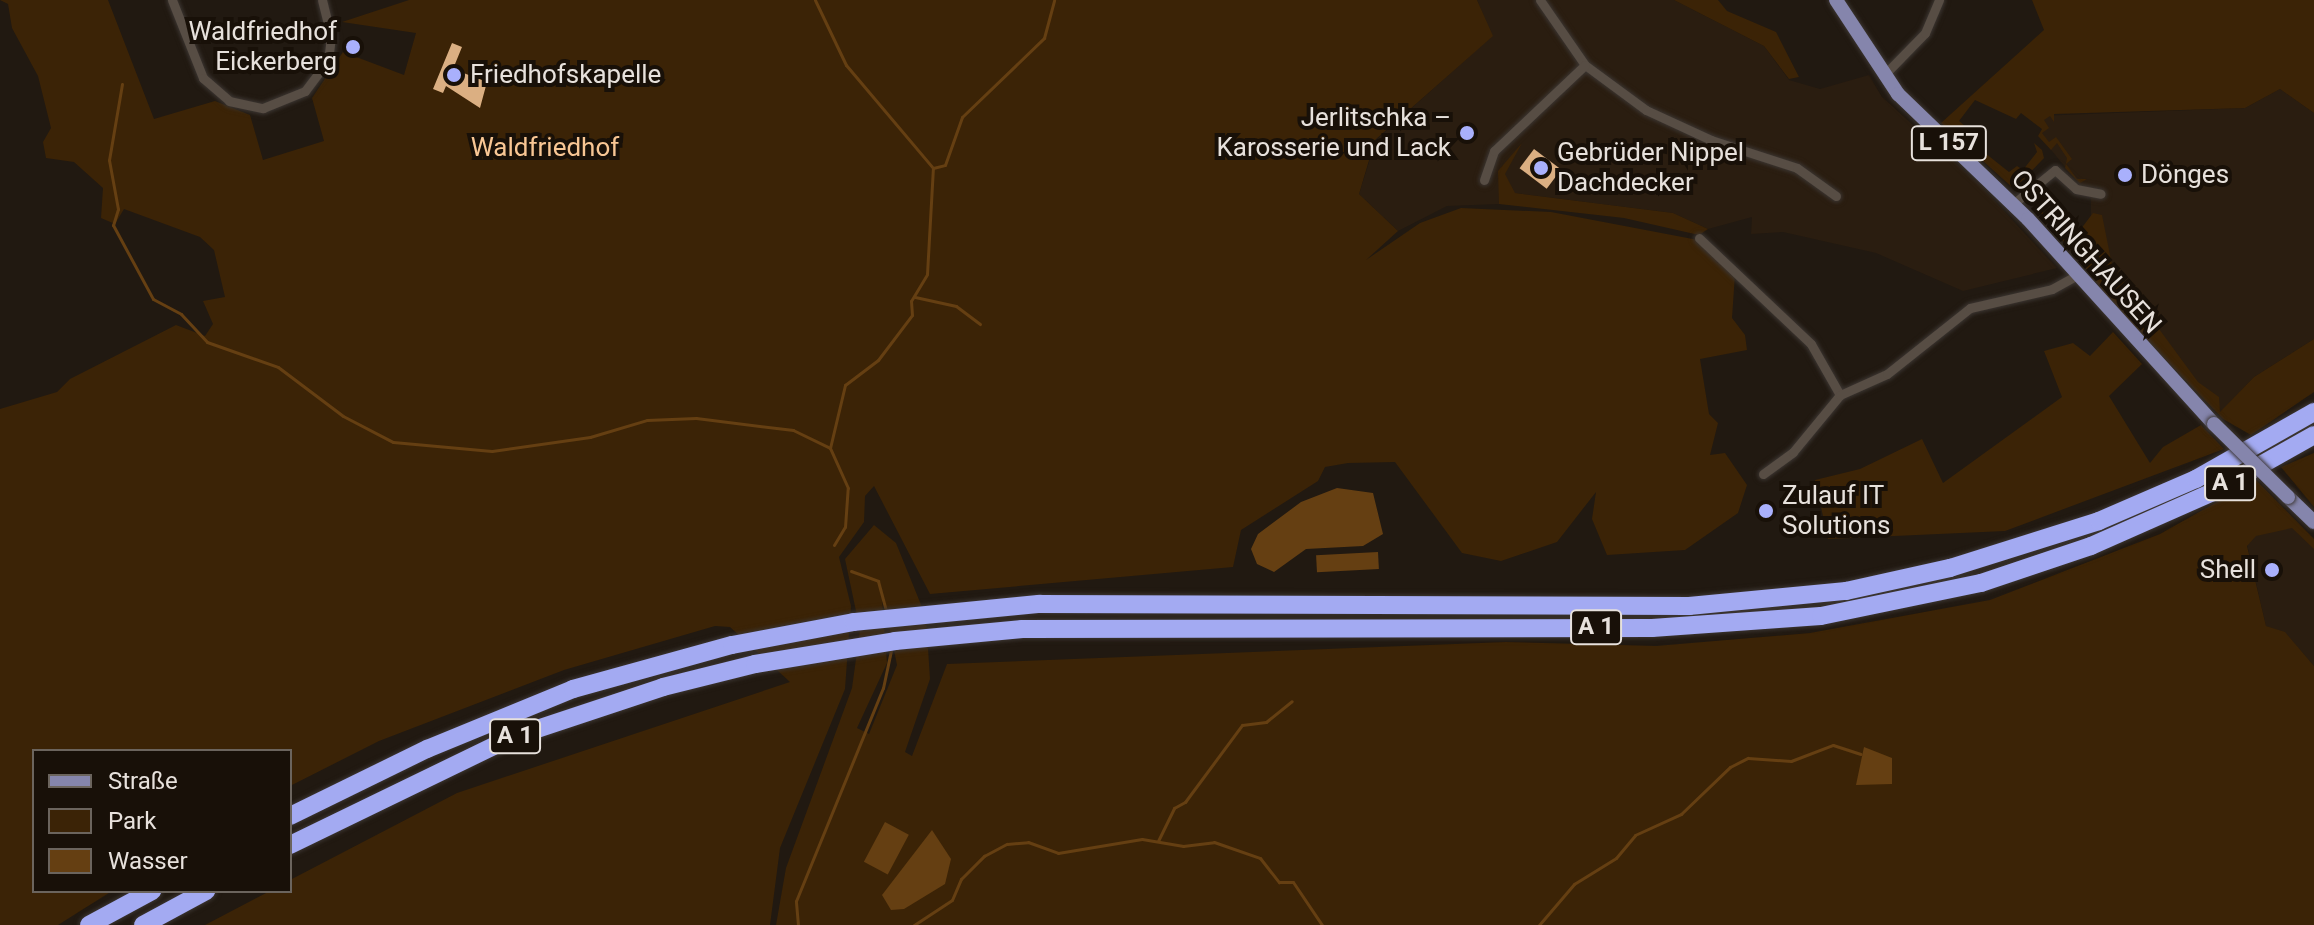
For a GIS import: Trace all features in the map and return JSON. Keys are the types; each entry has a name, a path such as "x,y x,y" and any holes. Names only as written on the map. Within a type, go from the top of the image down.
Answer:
{"highway":[{"name":"A 1","path":"292,815 427,749 573,689 732,645 933,611 1039,604 1689,606 1831,594 1950,568 2099,521 2196,479 2314,412"},
{"name":"A 1","path":"292,844 510,738 663,687 755,664 895,641 1022,629 1652,628 1821,616 1981,583 2091,546 2202,498 2314,435"},
{"path":"89,925 148,893"},
{"path":"143,925 202,893"}],"main road":[{"name":"OSTRINGHAUSEN","path":"1836,0 1883,76 2013,204 2214,424 2314,522"}],"street":[{"path":"172,0 203,78 229,101 263,108 305,91 328,61 331,36 322,0"},
{"path":"1540,0 1585,65 1664,121 1797,168 1836,196"},
{"path":"1883,76 1925,33 1939,0"},
{"path":"1484,180 1494,151 1585,65"},
{"path":"2013,204 2055,170 2076,189 2101,194"},
{"path":"1699,238 1811,344 1840,395"},
{"path":"1763,474 1793,452 1840,395 1887,374 1970,308 2052,289 2077,275"}],"shaded area":[{"path":"1477,0 1674,0 1764,46 1789,80 1820,89 1869,75 1882,97 1980,185 2057,268 1963,291 1876,253 1783,232 1751,234 1752,217 1708,229 1673,213 1515,193 1499,204 1447,206 1398,231 1359,194 1376,140 1492,36"},
{"path":"2280,89 2314,113 2314,339 2254,377 2220,413 2064,245 2091,219 2091,199 2039,135 2044,128 2037,116 2245,108"},
{"path":"2299,525 2314,539 2314,666 2285,633 2266,626 2243,527"}],"green space":[{"name":"Waldfriedhof","path":"0,0 108,0 154,119 215,101 250,115 263,160 324,141 312,98 343,52 404,75 416,33 342,22 409,0 1477,0 1493,36 1375,140 1359,194 1398,231 1366,260 1420,223 1461,208 1551,212 1698,240 1735,274 1732,318 1745,335 1747,350 1700,359 1709,414 1718,423 1710,455 1725,453 1747,485 1738,513 1685,550 1607,555 1592,519 1596,492 1557,542 1501,561 1462,553 1395,462 1348,463 1325,467 1318,481 1241,530 1233,567 930,594 874,486 865,496 864,522 839,557 851,606 845,689 780,848 770,925 205,925 266,893 292,893 292,879 457,793 790,682 730,627 715,626 564,670 379,741 292,785 292,749 32,749 32,893 109,893 58,925 0,925 0,409 57,392 70,379 176,325 205,336 213,324 203,301 225,297 214,250 200,237 124,209 115,224 101,218 103,188 74,162 46,158 43,142 51,128 38,76 12,28 8,4"},
{"path":"1674,0 1718,0 1727,11 1776,32 1799,77 1789,79 1764,46"},
{"path":"2032,0 2314,0 2314,113 2280,89 2245,108 2054,114 2054,122 2050,116 2044,120 2049,128 2042,133 2049,142 2056,137 2072,159 2066,164 2077,179 2087,179 2080,183 2065,168 2067,158 2057,143 2051,150 2038,136 2042,129 2021,113 2016,119 1975,100 1959,121 1965,126 1961,134 2009,172 2017,166 2023,170 2037,152 2034,143 2042,150 2044,158 2014,189 1941,123 2044,30"},
{"path":"1522,143 1505,174 1515,193 1673,213 1708,229 1699,235 1624,218 1499,204 1498,171"},
{"path":"2029,198 2058,228 2077,234 2093,213 2102,215 2112,265 2198,382 2219,397 2220,412 2254,377 2314,339 2314,392 2251,435 2223,419 2122,314"},
{"path":"2113,332 2142,364 2109,396 2150,463 2163,447 2201,425 2224,449 2005,531 1828,539 1815,480 1860,469 1922,439 1943,483 2062,397 2044,351 2073,343 2090,356"},
{"path":"2314,453 2314,507 2281,467"},
{"path":"2256,480 2314,539 2314,549 2292,528 2256,536 2247,546 2266,626 2285,632 2314,666 2314,925 776,925 786,868 852,688 860,630 845,559 874,525 896,543 926,617 930,679 905,752 912,756 947,664 1506,642 1656,646 1810,633 1990,600 2160,534","holes":["881,586 897,665 869,734 857,728 887,663"]}],"water":[{"path":"1337,488 1373,493 1383,534 1363,546 1306,549 1274,572 1257,564 1251,549 1258,534 1301,502"},
{"path":"1378,552 1379,569 1317,572 1316,555"},
{"path":"1864,747 1892,758 1892,784 1856,785"},
{"path":"885,822 909,835 888,874 864,862"},
{"path":"932,830 951,859 945,884 904,909 891,910 882,895"}],"building":[{"name":"Friedhofskapelle","path":"452,43 462,47 453,69 487,82 480,108 446,86 443,93 433,89"},
{"name":"Gebrüder Nippel Dachdecker","path":"1534,149 1561,169 1547,189 1520,168"}],"waterway":[{"path":"815,0 846,65 933,168"},
{"path":"933,168 945,165 962,117 1044,38 1054,0"},
{"path":"122,84 109,160 118,209 113,225 153,299 181,314 207,342 278,367 343,416 393,442 492,451 590,437 647,420 696,418 793,430 830,448"},
{"path":"834,545 845,527 848,488 830,448 845,385 878,360 912,315 911,301 927,274 933,168"},
{"path":"915,297 956,306 980,324"},
{"path":"851,571 878,581 886,610"},
{"path":"798,925 796,901 883,688 891,650"},
{"path":"1158,841 1174,808 1185,802 1242,725 1266,722 1292,701"},
{"path":"1539,925 1574,884 1616,858 1635,835 1681,814 1730,767 1748,758 1791,761 1833,745 1861,754"},
{"path":"914,925 952,900 961,879 984,856 1007,844 1028,842 1058,853 1142,839 1183,846 1214,842 1260,858 1279,882 1293,882 1322,925"}],"place":[{"name":"Waldfriedhof Eickerberg","path":"353,47"},
{"name":"Friedhofskapelle","path":"454,75"},
{"name":"Jerlitschka – Karosserie und Lack","path":"1467,133"},
{"name":"Gebrüder Nippel Dachdecker","path":"1541,168"},
{"name":"Dönges","path":"2125,175"},
{"name":"Zulauf IT Solutions","path":"1766,511"},
{"name":"Shell","path":"2272,570"}]}
